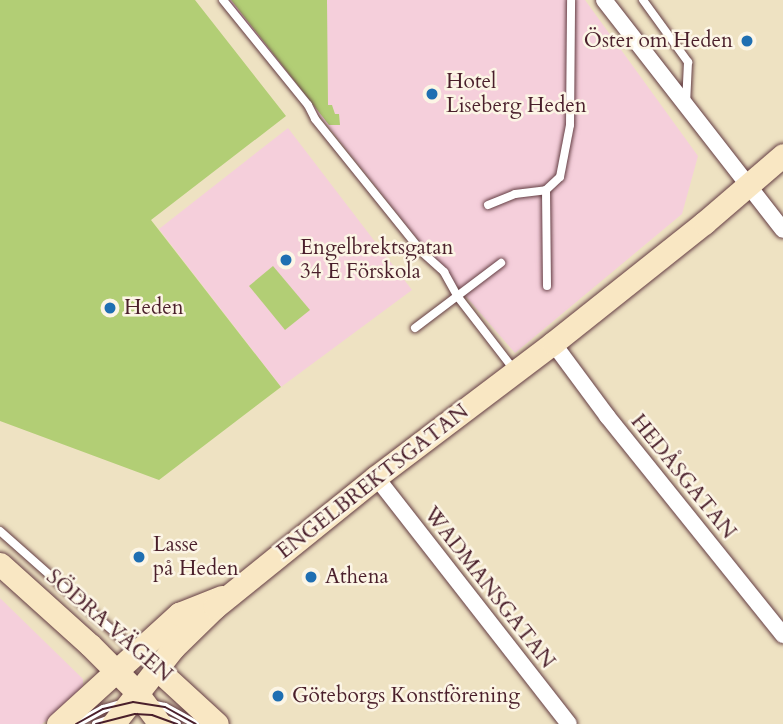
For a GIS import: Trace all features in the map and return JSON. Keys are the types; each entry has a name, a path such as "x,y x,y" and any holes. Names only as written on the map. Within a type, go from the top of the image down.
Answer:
{"street":[{"path":"604,0 783,230"},
{"name":"ENGELBREKTSGATAN","path":"141,710 157,669 173,648 232,594 376,477 553,343 783,155"},
{"name":"HEDÅSGATAN","path":"553,343 607,416 783,635"},
{"name":"WADMANSGATAN","path":"376,477 569,724"},
{"name":"SÖDRA VÄGEN","path":"0,564 117,672 141,710"},
{"name":"ENGELBREKTSGATAN","path":"58,724 179,614 232,594"},
{"name":"SÖDRA VÄGEN","path":"157,669 217,724"}],"lane":[{"path":"223,0 422,252 444,272 458,297 515,371"},
{"path":"488,205 515,194 546,190 560,177 570,125 571,0"},
{"path":"643,0 688,62 685,106"},
{"path":"546,190 547,286"},
{"path":"415,328 501,263"},
{"name":"SÖDRA VÄGEN","path":"0,531 157,669"},
{"path":"76,724 103,709 141,710"},
{"path":"96,724 141,710"},
{"name":"SÖDRA VÄGEN","path":"141,710 177,724"},
{"name":"SÖDRA VÄGEN","path":"141,710 196,724"}],"shaded area":[{"path":"228,0 585,0 698,156 682,214 515,353 430,255"},
{"name":"Engelbrektsgatan 34 E Förskola","path":"288,128 412,290 281,387 159,229"},
{"path":"0,598 83,679 83,692 42,724 0,724"}],"green space":[{"name":"Heden","path":"0,0 195,0 286,116 151,220 281,387 159,480 0,421"},
{"path":"231,0 327,0 328,105 332,105 335,114 339,114 340,125 329,125"},
{"path":"273,266 310,310 285,330 249,286"}],"tram line":[{"path":"76,724 103,709 133,702 165,707 196,724"},
{"path":"96,724 135,714 152,715 177,724"}],"place":[{"name":"Öster om Heden","path":"747,41"},
{"name":"Hotel Liseberg Heden","path":"432,94"},
{"name":"Engelbrektsgatan 34 E Förskola","path":"286,260"},
{"name":"Heden","path":"110,308"},
{"name":"Lasse på Heden","path":"139,557"},
{"name":"Athena","path":"311,577"},
{"name":"Göteborgs Konstförening","path":"278,696"}]}
